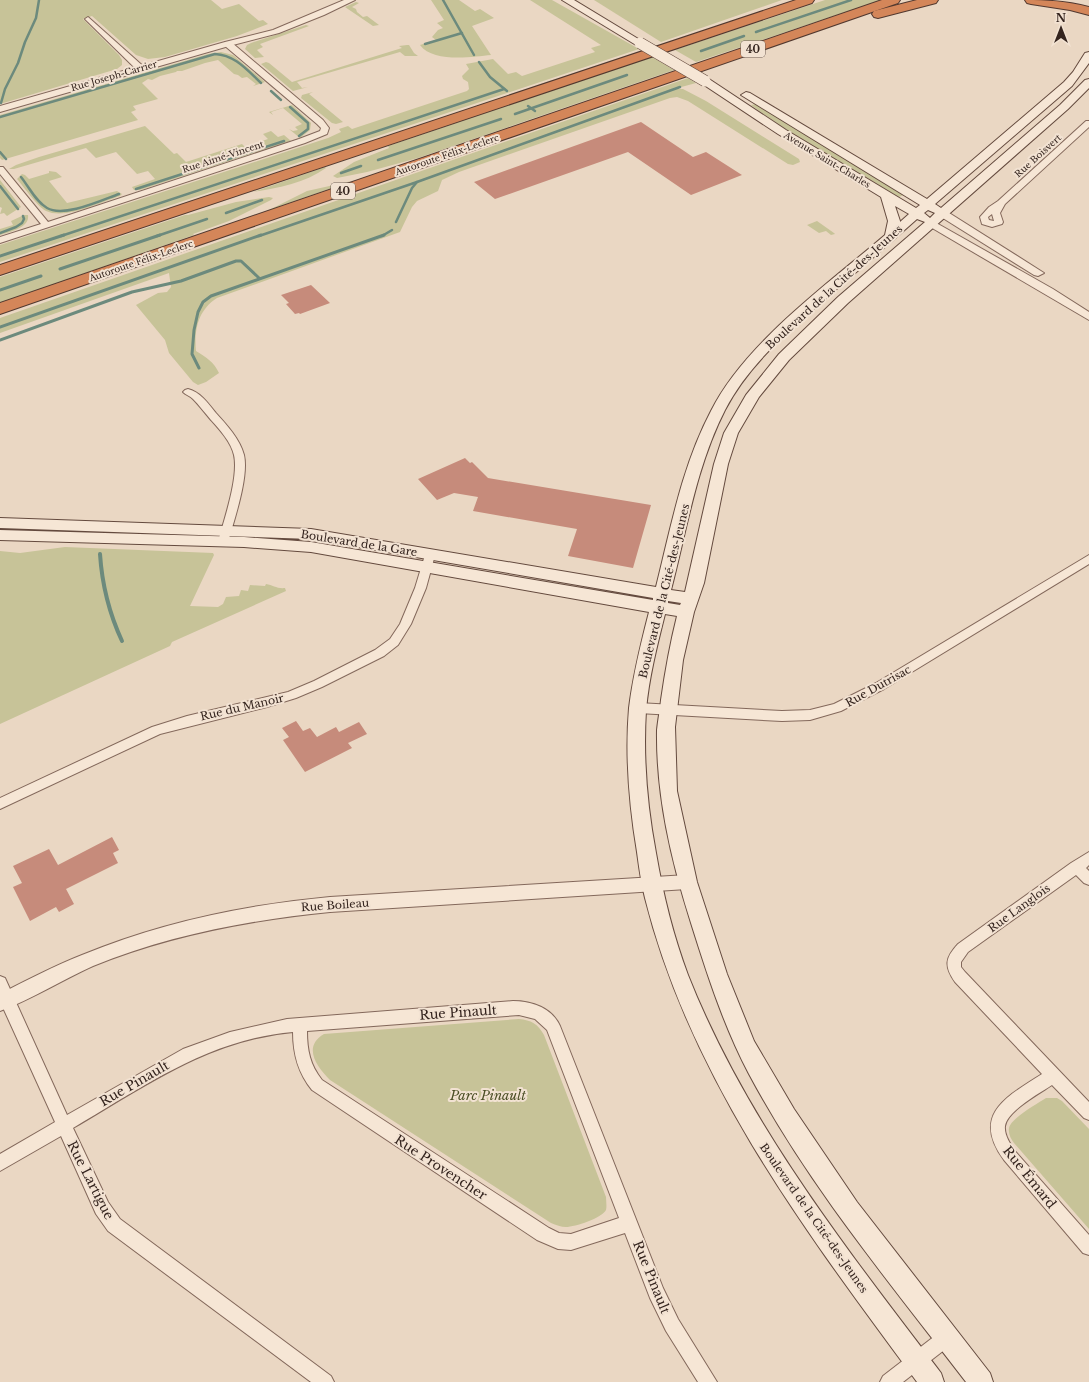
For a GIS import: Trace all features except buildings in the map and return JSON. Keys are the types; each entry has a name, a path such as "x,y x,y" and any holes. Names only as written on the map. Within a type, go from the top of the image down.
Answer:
{"highway":[{"name":"Autoroute Félix-Leclerc","path":"0,309 894,0"},
{"path":"820,25 884,13 932,0"},
{"path":"1031,0 1071,6 1089,12"},
{"path":"1077,0 1089,2"},
{"path":"0,270 804,1"}],"main road":[{"name":"Avenue Saint-Charles","path":"567,0 640,43 710,79 928,204 937,218"},
{"name":"Avenue Saint-Charles","path":"586,0 651,39 710,79 782,132 916,214 937,218"},
{"name":"Boulevard de la Cité-des-Jeunes","path":"932,1382 787,1183 741,1109 719,1067 691,1006 663,930 651,883 645,851 638,796 636,738 638,708 645,661 697,459 710,425 723,401 742,373 769,343 815,301 1068,84 1078,74 1089,55"},
{"name":"Boulevard de la Cité-des-Jeunes","path":"981,1382 849,1210 786,1117 757,1068 736,1023 717,974 687,882 668,791 665,742 667,711 675,660 702,556 724,452 737,422 753,395 784,357 836,306 1064,107 1089,82"},
{"path":"886,195 894,221 891,236"},
{"name":"Boulevard de la Gare","path":"0,523 225,536"},
{"name":"Boulevard de la Gare","path":"0,535 323,536 429,561 688,606"}],"street":[{"name":"Rue Joseph-Carrier","path":"0,109 228,44 334,0"},
{"name":"Rue Joseph-Carrier","path":"228,44 247,41 277,32 351,0"},
{"path":"88,19 141,69"},
{"name":"Rue Aimé-Vincent","path":"0,240 302,141 324,132 325,128 320,122 228,44"},
{"name":"Rue Boisvert","path":"1001,203 1089,123"},
{"path":"0,169 46,225"},
{"name":"Avenue Saint-Charles","path":"937,218 1089,306"},
{"name":"Avenue Saint-Charles","path":"937,218 1089,317"},
{"path":"188,392 196,398 229,437 238,453 240,468 225,536"},
{"name":"Rue Dutrisac","path":"638,708 667,711 782,716 810,714 837,708 855,700 887,682 1089,560"},
{"name":"Rue du Manoir","path":"0,804 156,730 178,722 268,702 296,694 379,653 389,646 398,635 413,604 429,561"},
{"name":"Rue Langlois","path":"1054,1075 960,977 954,967 953,962 963,948 1089,858"},
{"path":"1076,867 1089,879"},
{"name":"Rue Boileau","path":"3,1001 63,971 107,954 170,933 230,918 311,907 651,883 687,882"},
{"name":"Rue Lartigue","path":"0,983 3,1001 64,1124 102,1208 114,1224 325,1382"},
{"name":"Rue Pinault","path":"0,1163 64,1124 189,1052 256,1031 300,1025 523,1008 540,1012 553,1026 557,1035 664,1310 708,1382"},
{"name":"Rue Provencher","path":"300,1025 300,1045 304,1065 311,1079 316,1085 546,1236 558,1241 571,1242 630,1223"},
{"path":"1054,1075 1089,1113"},
{"name":"Rue Émard","path":"1054,1075 1006,1110 998,1121 998,1132 1009,1155 1089,1247"},
{"path":"889,1382 946,1338"}],"green space":[{"path":"0,0 211,0 222,9 239,4 259,21 263,20 268,24 237,36 165,57 148,59 136,55 92,16 83,19 119,55 122,60 122,65 117,69 0,104"},
{"path":"431,0 459,0 475,11 480,9 494,18 472,26 491,55 453,58 443,57 426,51 420,45 436,40 432,37 438,30 443,28 437,23 444,20"},
{"path":"530,0 552,0 639,49 0,262 0,245 328,138 341,132 339,129 348,126 352,129 467,91 469,89 468,82 463,79 462,76 469,69 466,64 493,59 508,74 516,72 522,76 595,52 591,48 601,45"},
{"path":"594,0 782,0 661,42"},
{"path":"825,0 881,0 696,62 675,50"},
{"path":"356,2 359,3 352,7 356,9 357,12 363,17 367,16 379,25 373,26 345,7"},
{"path":"306,25 309,26 260,44 263,47 257,50 264,57 255,58 245,49 247,45 251,43"},
{"path":"409,45 418,56 405,56 400,52 297,82 302,88 308,87 293,91 261,64 266,62 269,63 292,82 402,48 399,46"},
{"path":"221,52 233,55 265,82 253,86 256,84 247,77 242,78 234,74 218,60 160,76 152,80 148,79 142,83 158,99 133,106 136,110 131,112 138,120 2,160 0,158 0,115 208,54"},
{"path":"652,57 674,70 418,158 367,172 337,178 333,176 354,162 389,148 388,146"},
{"path":"688,78 696,83 674,89 683,89 706,101 799,159 800,162 793,165 788,164 688,101 677,97 670,98 459,172 442,180 438,191 417,201 412,207 400,232 217,298 205,308 201,315 197,328 196,351 212,363 219,373 206,382 198,385 193,382 169,353 165,340 136,305 158,293 167,292 171,287 169,273 0,333 0,318"},
{"path":"313,92 309,94 343,122 336,124 332,123 301,98 302,95"},
{"path":"756,104 905,194 899,197 824,153 751,105"},
{"path":"292,105 311,123 310,130 300,138 289,129 293,131 298,130 295,127 302,124 283,108 271,112 273,115 269,112"},
{"path":"145,126 174,154 177,153 186,162 242,144 245,147 268,139 263,134 271,131 278,137 284,135 291,141 140,190 134,190 132,187 155,179 148,171 137,174 116,152 96,158 86,148 14,169 9,169 39,157"},
{"path":"325,167 326,168 309,178 282,187 253,192"},
{"path":"49,171 56,172 62,177 49,181 67,203 117,191 122,194 93,206 73,212 54,213 46,211 42,209 17,179 22,174 29,179 49,173"},
{"path":"0,180 21,207 7,216 4,213 0,214 2,208 0,207"},
{"path":"352,181 269,210 307,191"},
{"path":"269,197 273,198 229,221 193,234 194,235 0,303 0,277 185,215 236,202"},
{"path":"24,215 28,215 26,223 18,229 0,235 0,229 13,225 11,221"},
{"path":"817,221 835,234 831,235 826,231 819,233 807,225"},
{"path":"65,547 213,553 214,555 190,606 218,607 223,604 226,597 239,596 241,590 248,591 250,585 265,586 266,584 285,588 286,591 172,642 170,646 0,724 0,551 20,553"},
{"name":"Parc Pinault","path":"519,1019 534,1023 544,1035 606,1197 606,1210 604,1213 582,1224 566,1227 551,1223 330,1080 320,1069 314,1057 314,1045 317,1039 324,1034"},
{"path":"1046,1098 1057,1098 1062,1101 1089,1129 1089,1229 1014,1143 1009,1134 1009,1128 1014,1120"}],"waterway":[{"path":"1,103 5,89 18,63 25,42 36,18 39,0"},
{"path":"443,0 462,33"},
{"path":"756,32 851,0"},
{"path":"425,44 462,33"},
{"path":"462,33 474,55"},
{"path":"701,51 744,36"},
{"path":"0,117 215,54 235,60 246,68 261,83"},
{"path":"479,62 490,77 507,91"},
{"path":"531,108 627,75"},
{"path":"417,182 680,87"},
{"path":"61,236 504,89"},
{"path":"271,91 281,100"},
{"path":"528,106 531,108"},
{"path":"290,107 308,123 308,129 299,136"},
{"path":"515,114 531,108"},
{"path":"531,108 535,111"},
{"path":"378,160 501,119"},
{"path":"136,189 284,141"},
{"path":"0,152 6,159"},
{"path":"341,173 361,166"},
{"path":"21,177 39,202 54,211 73,210 119,194"},
{"path":"259,236 417,182"},
{"path":"396,222 412,188 417,182"},
{"path":"0,186 18,209"},
{"path":"226,213 262,200"},
{"path":"0,233 22,223 24,219 23,216"},
{"path":"157,236 207,219"},
{"path":"383,235 392,230"},
{"path":"0,256 64,235"},
{"path":"60,269 160,235"},
{"path":"0,327 261,235"},
{"path":"199,368 192,354 194,330 198,312 203,302 211,296 383,235"},
{"path":"0,340 132,292 181,281 236,261 241,261 259,278"},
{"path":"0,290 41,276"},
{"path":"100,554 102,577 107,599 113,620 122,641"}]}
